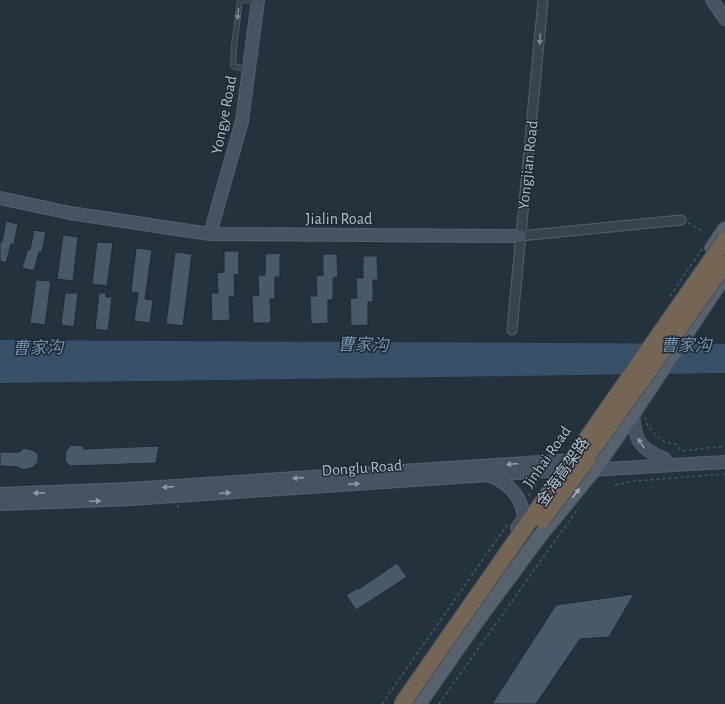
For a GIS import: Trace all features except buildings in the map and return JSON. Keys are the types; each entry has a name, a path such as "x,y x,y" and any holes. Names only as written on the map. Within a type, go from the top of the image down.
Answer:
{"highway":[{"name":"金海高架路","path":"402,704 725,240"},
{"name":"金海高架路","path":"411,704 516,532 725,264"},
{"path":"516,532 671,350 725,270"}],"main road":[{"name":"Yongye Road","path":"210,234 239,134 258,0"},
{"path":"712,0 725,19"},
{"name":"Jialin Road","path":"0,198 70,213 210,234 520,236"},
{"name":"Jinhai Road","path":"397,704 516,532 555,471 610,395 725,229"},
{"path":"665,459 650,453 638,439 634,428 638,414 644,397 725,275"},
{"path":"419,704 480,616 540,536 638,414"},
{"name":"Donglu Road","path":"0,504 130,499 555,471 620,462 725,456"},
{"name":"Donglu Road","path":"597,466 613,468 725,462"},
{"name":"Donglu Road","path":"0,494 555,471"},
{"path":"488,475 510,487 518,498 524,518 516,532"}],"street":[{"name":"Yongjian Road","path":"512,330 520,236 532,130 543,0"},
{"name":"Jialin Road","path":"520,236 681,220"}],"lane":[{"path":"249,71 233,66 234,46 240,0 258,0"}],"path":[{"path":"681,220 704,232"},
{"path":"668,300 703,248"},
{"path":"634,428 638,414"},
{"path":"638,414 655,435 665,442 675,444 682,451 725,446"},
{"path":"521,505 555,471"},
{"path":"615,485 634,481 725,474"},
{"path":"439,704 580,506"},
{"path":"382,704 516,532"}],"water":[{"name":"曹家沟","path":"0,340 725,344 725,373 0,383"}]}
